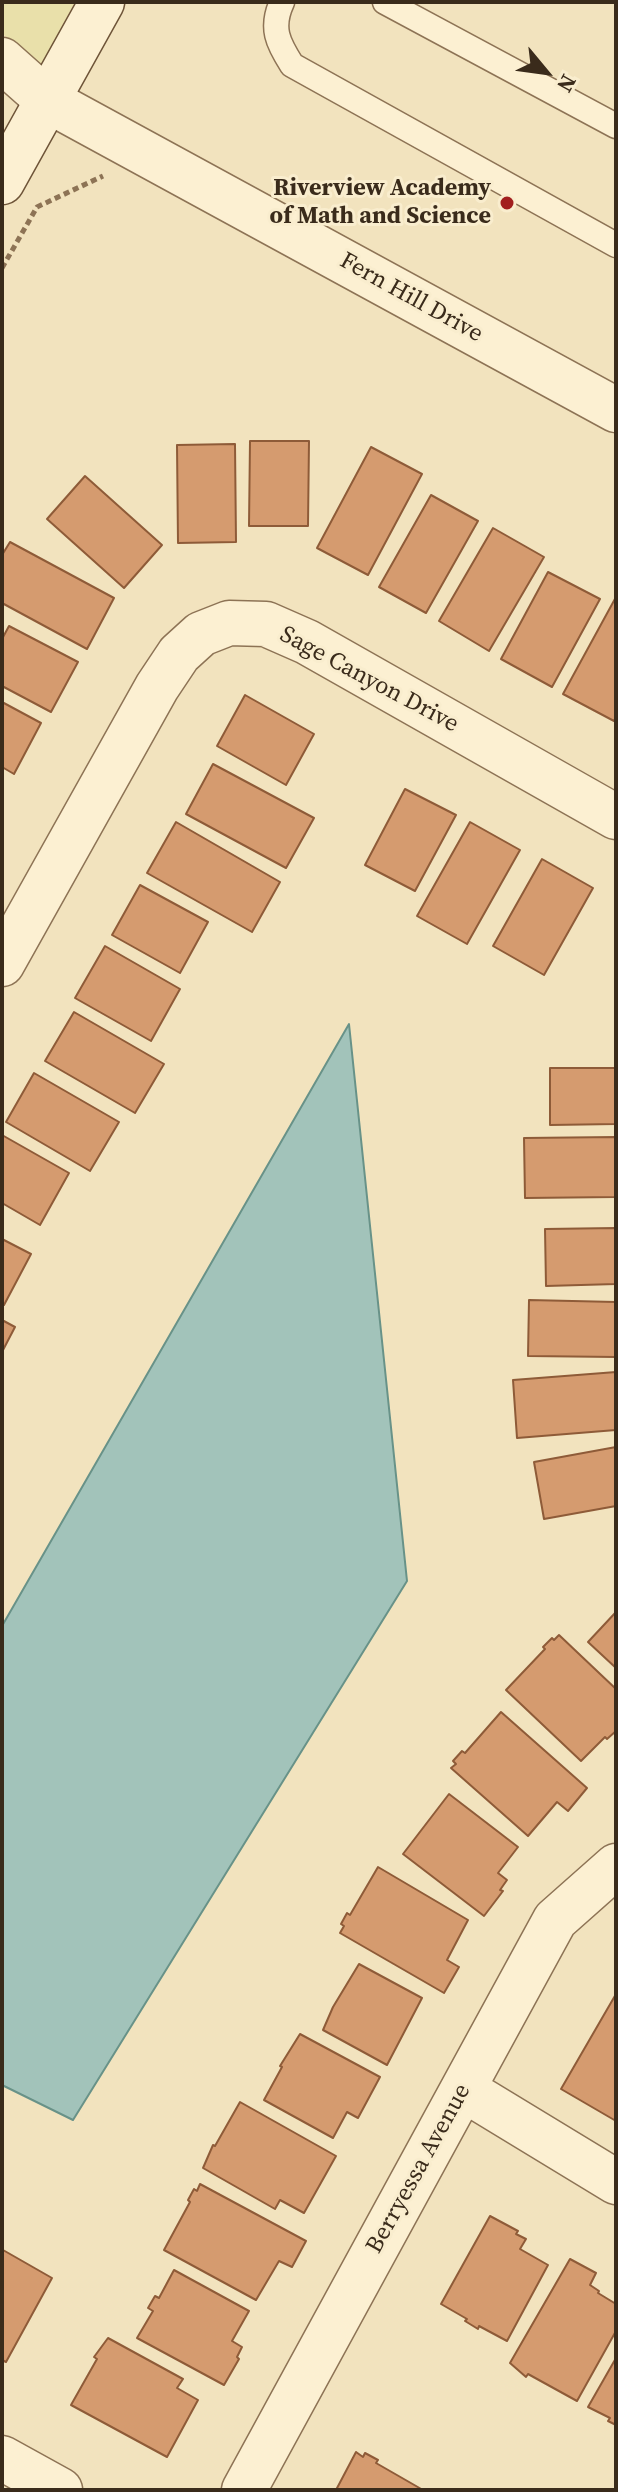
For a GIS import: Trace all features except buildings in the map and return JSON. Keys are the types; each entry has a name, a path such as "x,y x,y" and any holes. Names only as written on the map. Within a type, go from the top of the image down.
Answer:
{"street":[{"path":"2,182 102,2"},
{"name":"Fern Hill Drive","path":"2,60 47,100 616,410"},
{"name":"Sage Canyon Drive","path":"2,964 157,687 179,654 201,634 229,623 266,624 307,642 616,817"},
{"name":"Berryessa Avenue","path":"244,2490 555,1920 616,1866"},
{"path":"463,2089 616,2182"},
{"path":"2,2458 60,2490"}],"lane":[{"path":"282,2 276,40 292,65 616,245"},
{"path":"385,2 616,126"}],"shaded area":[{"path":"2,2 75,2 40,67 2,33"}],"water":[{"path":"349,1024 407,1581 73,2120 2,2085 2,1626"}],"place":[{"name":"Riverview Academy of Math and Science","path":"507,203"}]}
